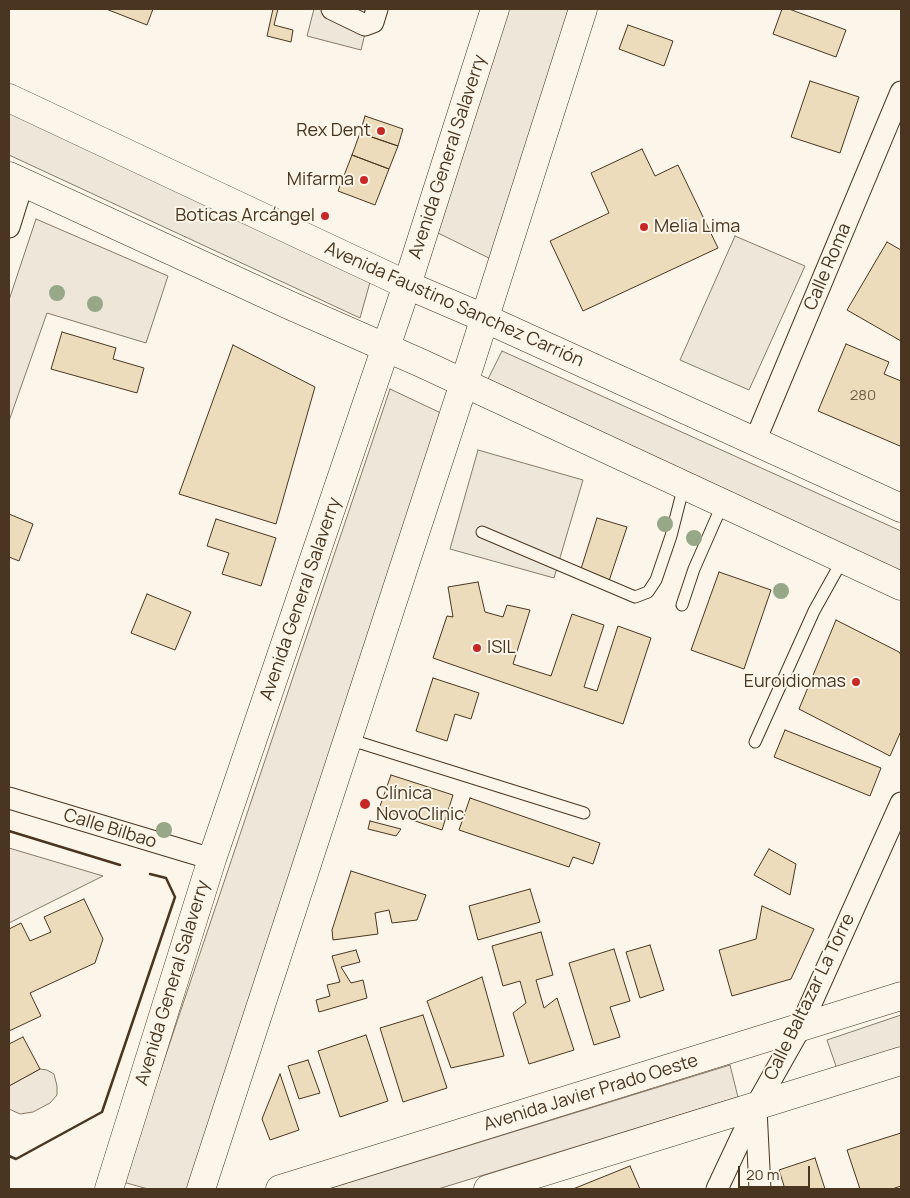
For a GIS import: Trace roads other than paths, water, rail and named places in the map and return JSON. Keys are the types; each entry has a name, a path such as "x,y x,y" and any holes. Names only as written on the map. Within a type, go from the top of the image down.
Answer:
{"main road":[{"name":"Avenida General Salaverry","path":"109,1189 212,859 407,284 495,9"},
{"path":"201,1189 464,383 582,9"},
{"name":"Avenida Faustino Sanchez Carrión","path":"9,98 407,284 901,508"},
{"path":"16,179 289,305 386,347 901,586"},
{"name":"Avenida Javier Prado Oeste","path":"280,1189 901,996"},
{"path":"488,1189 901,1061"}],"street":[{"path":"332,9 365,25 373,22 377,9"},
{"name":"Calle Roma","path":"755,441 901,92"},
{"path":"9,227 16,179"},
{"name":"Calle Bilbao","path":"9,798 212,859"},
{"name":"Calle Baltazar La Torre","path":"717,1189 756,1106 800,1028 901,803"},
{"path":"756,1106 760,1189"}],"lane":[{"path":"482,532 635,597 648,592 656,580 671,536 684,485"},
{"path":"682,605 694,569 723,503"},
{"path":"755,742 814,611 843,559"},
{"path":"348,738 584,813"}],"place":[{"name":"Rex Dent","path":"381,131"},
{"name":"Mifarma","path":"364,180"},
{"name":"Boticas Arcángel","path":"325,216"},
{"name":"Melia Lima","path":"644,227"},
{"name":"ISIL","path":"477,648"},
{"name":"Euroidiomas","path":"856,682"},
{"name":"Clínica NovoClinic","path":"365,804"}]}
